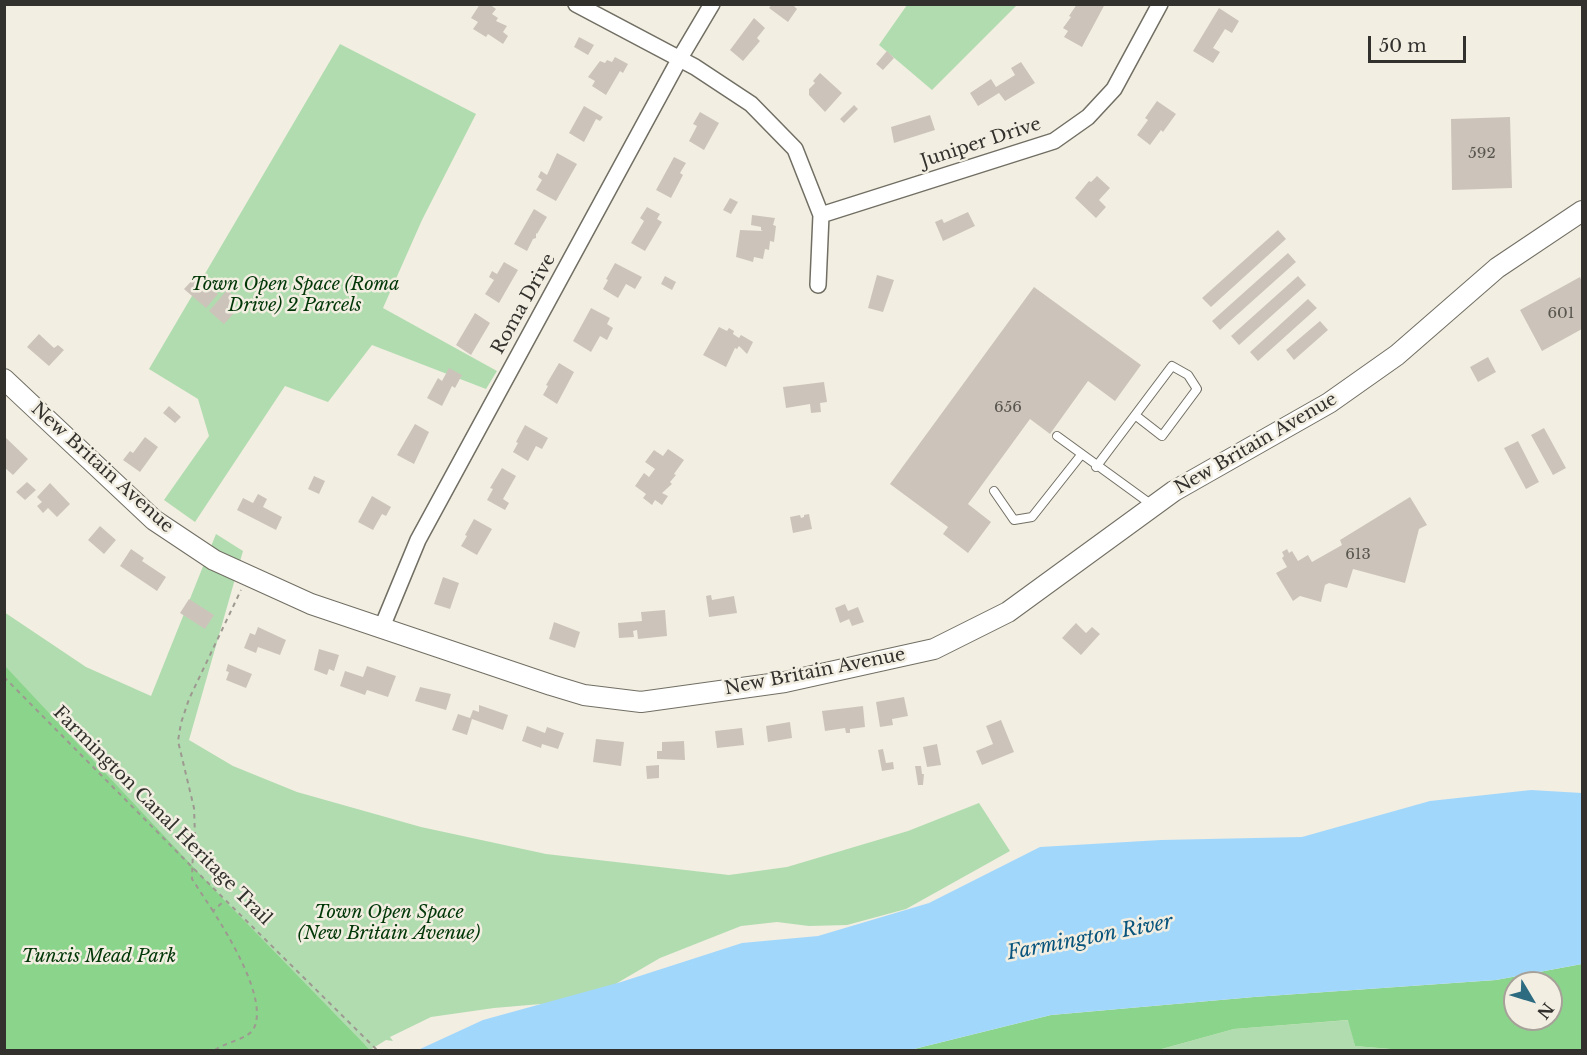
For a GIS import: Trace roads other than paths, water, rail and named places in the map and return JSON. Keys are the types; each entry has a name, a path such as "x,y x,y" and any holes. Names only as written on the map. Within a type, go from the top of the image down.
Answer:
{"street":[{"path":"576,4 680,58 751,104 795,149 821,215 818,285"},
{"name":"Roma Drive","path":"382,627 418,540 680,58 712,4"},
{"name":"Juniper Drive","path":"821,215 1054,141 1088,117 1114,89 1160,4"},
{"name":"New Britain Avenue","path":"4,379 154,519 214,560 311,604 584,695 641,702 785,682 934,649 1008,612 1174,491 1329,403 1397,355 1497,268 1582,211"}],"lane":[{"path":"1096,467 1135,415 1172,366 1188,375 1197,389 1162,436 1135,415"},
{"path":"1057,436 1096,467 1153,506"},
{"path":"994,490 1014,520 1032,517 1081,455"}],"water":[{"name":"Farmington River","path":"1531,790 1582,793 1582,964 1544,971 1503,971 1503,979 1496,980 1254,997 1051,1015 910,1050 418,1050 483,1020 621,982 742,943 818,936 929,903 1040,847 1161,840 1302,837 1430,801"}],"park label":[{"name":"Town Open Space (Roma Drive) 2 Parcels","path":"295,295"},
{"name":"Town Open Space (New Britain Avenue)","path":"389,923"},
{"name":"Tunxis Mead Park","path":"99,957"}]}
